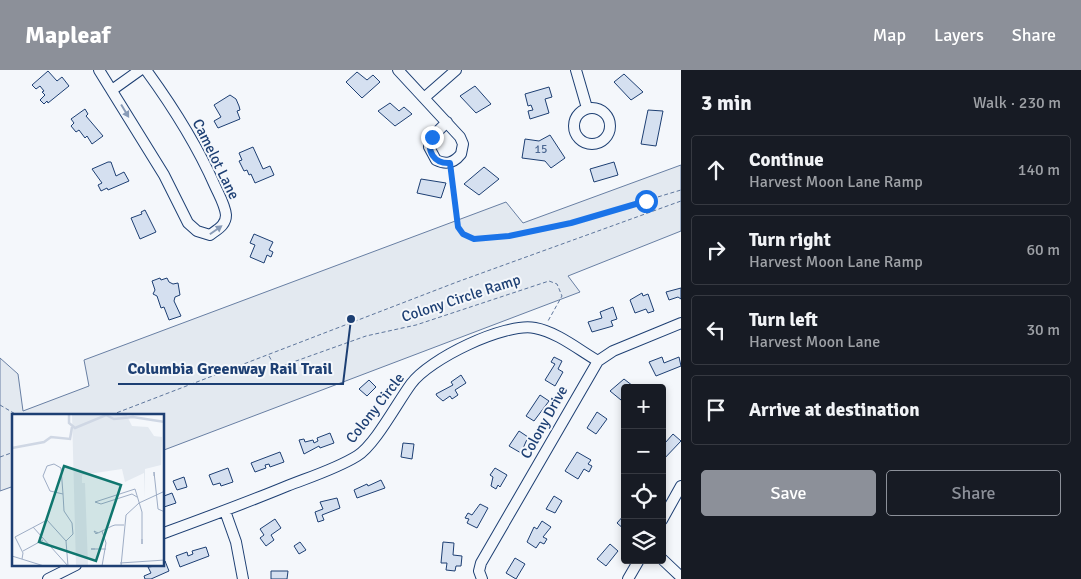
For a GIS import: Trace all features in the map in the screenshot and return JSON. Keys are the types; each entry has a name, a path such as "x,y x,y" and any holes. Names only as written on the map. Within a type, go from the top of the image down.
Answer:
{"street":[{"name":"Camelot Lane","path":"98,70 164,175 188,223 197,231 210,235 223,226 226,216 222,201 188,134 170,103 146,70"},
{"path":"112,90 140,70"},
{"path":"398,70 447,122 460,137 463,144 459,157 450,163 436,160 429,147 432,137 447,122"},
{"path":"424,98 456,70"},
{"path":"576,70 587,108"},
{"name":"Colony Drive","path":"482,579 479,571 481,563 598,361 612,351 681,323"},
{"name":"Colony Circle","path":"165,533 225,511 358,456 369,446 413,382 440,359 464,345 519,328 542,330 598,361"},
{"path":"663,519 681,486"},
{"path":"225,511 236,542 243,579"},
{"path":"666,563 681,577"},
{"path":"628,579 637,564"},
{"path":"48,579 74,566"}],"path":[{"path":"450,163 458,227 463,234 474,239 509,236 571,223 681,190"},
{"path":"114,414 457,282 681,201"},
{"name":"Colony Circle Ramp","path":"269,354 274,365 282,366 366,336 416,325 549,281 557,284 562,296 542,330"},
{"path":"0,405 15,414"},
{"path":"0,457 12,453"}],"shaded area":[{"path":"681,165 681,231 568,276 580,292 165,450 165,414 12,414 12,487 0,491 0,358 18,374 23,411 89,386 84,360 506,202 523,223"}],"building":[{"path":"48,71 57,81 62,77 69,86 48,103 47,101 44,104 40,100 45,95 42,92 44,91 40,86 36,89 32,85"},
{"path":"357,72 367,80 373,75 380,82 362,98 346,82"},
{"path":"624,74 643,92 631,100 614,82"},
{"path":"475,86 491,104 476,113 460,96"},
{"path":"549,87 552,97 545,99 549,113 530,119 528,111 533,110 531,105 528,106 525,94"},
{"path":"230,95 236,99 239,106 240,110 237,111 240,119 218,128 214,121 221,117 214,105"},
{"path":"390,103 399,111 404,107 412,114 395,126 378,111"},
{"path":"85,109 88,114 86,116 103,136 92,144 87,136 85,138 79,130 76,132 71,126 74,123 71,119"},
{"path":"648,110 663,111 656,146 641,144"},
{"path":"550,135 565,158 551,168 545,161 522,158 525,139 539,141"},
{"path":"253,147 263,169 270,166 274,175 255,183 251,174 249,175 247,170 244,171 239,161 242,160 239,153"},
{"path":"111,162 116,176 124,172 129,181 101,191 98,185 102,183 92,169"},
{"path":"614,162 618,175 594,182 590,169"},
{"path":"484,167 499,179 479,195 464,184"},
{"path":"421,179 446,183 441,198 417,193"},
{"path":"145,210 156,232 140,239 131,218 142,214 141,212"},
{"path":"254,234 273,242 269,250 273,252 271,257 267,255 264,263 250,257 255,245 250,243"},
{"path":"160,278 161,280 167,278 173,284 178,283 180,295 175,297 174,301 181,316 169,320 164,307 161,308 157,296 153,294 155,290 152,281"},
{"path":"681,288 681,299 678,297 669,300 666,292"},
{"path":"642,293 643,296 648,294 654,311 648,313 646,309 635,313 630,300"},
{"path":"613,307 617,319 611,321 613,326 592,332 588,322 602,318 600,312"},
{"path":"554,357 562,361 558,369 563,372 555,386 545,380 555,364 551,362"},
{"path":"662,357 664,363 679,357 681,366 656,376 649,362"},
{"path":"461,375 466,383 455,390 458,395 452,399 450,396 443,401 437,396 436,394 453,385 451,382"},
{"path":"624,379 630,384 621,384 621,400 610,391"},
{"path":"369,380 376,387 367,396 359,389"},
{"path":"540,395 549,401 534,421 526,416"},
{"path":"597,412 607,419 596,434 587,428"},
{"path":"519,431 528,437 521,453 509,446"},
{"path":"330,433 334,443 320,448 319,446 304,454 299,440 304,439 305,442 313,440 314,443 318,441 317,438"},
{"path":"673,434 681,441 666,457 666,442"},
{"path":"403,443 414,444 412,459 401,457"},
{"path":"280,452 284,462 270,467 269,464 265,465 266,468 255,472 251,463"},
{"path":"577,452 591,460 588,464 592,466 589,472 584,469 578,479 565,471"},
{"path":"228,468 233,482 221,486 220,483 213,485 209,475"},
{"path":"495,468 507,475 500,487 498,485 496,489 491,486 493,477 490,475"},
{"path":"184,477 187,487 177,490 173,481"},
{"path":"381,480 385,488 357,498 354,490"},
{"path":"172,493 176,503 165,507 165,496"},
{"path":"554,496 562,501 555,513 546,509"},
{"path":"337,498 340,508 322,515 324,520 318,522 315,512 323,509 320,502"},
{"path":"480,504 488,508 477,528 467,523 469,519 465,518 468,513 472,515"},
{"path":"621,518 621,526 617,523"},
{"path":"275,519 281,528 271,535 274,540 266,546 260,538 264,535 260,529"},
{"path":"542,521 551,527 543,537 547,539 544,544 540,542 536,548 527,542 534,527 537,529"},
{"path":"300,542 306,550 299,554 294,546"},
{"path":"443,542 454,543 453,555 462,556 461,566 456,566 455,571 446,570 447,563 441,563"},
{"path":"610,544 618,551 606,566 597,559"},
{"path":"206,547 209,556 180,567 176,556 187,552 188,556 193,554 192,551"},
{"path":"515,558 525,564 516,579 506,573"},
{"path":"165,561 169,571 151,579 145,579 144,576 151,573 148,567 165,566"},
{"path":"271,571 288,571 287,579 271,579"}],"place":[{"name":"Columbia Greenway Rail Trail","path":"351,319"}],"route":[{"path":"432,137 429,147 433,157 439,162 450,163 457,223 460,231 466,237 480,239 509,236 571,223 646,201"}]}
